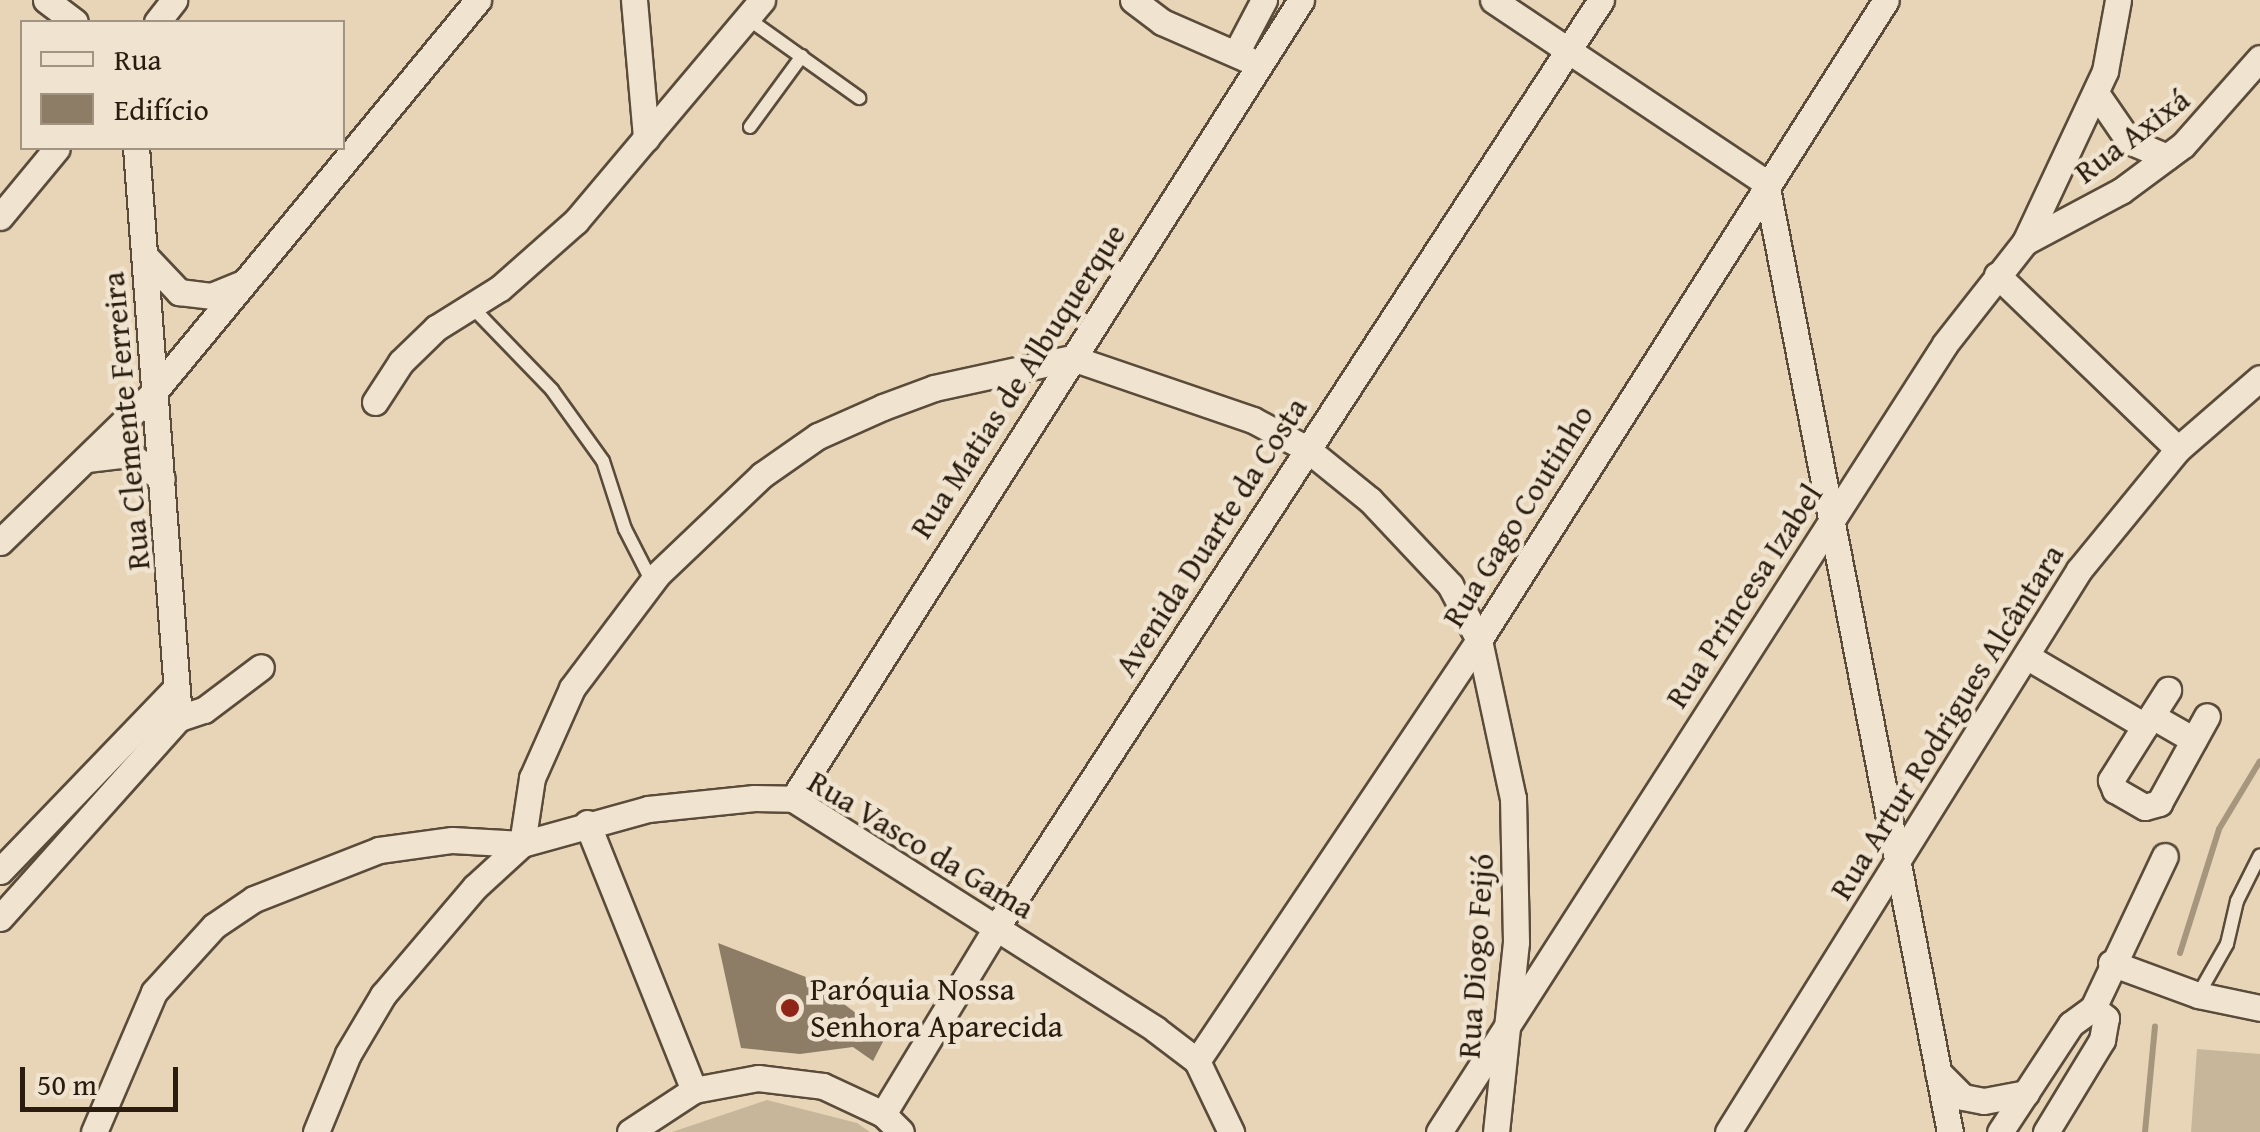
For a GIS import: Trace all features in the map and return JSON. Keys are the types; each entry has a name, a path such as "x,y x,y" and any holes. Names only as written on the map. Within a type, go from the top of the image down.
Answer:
{"street":[{"path":"46,0 72,20"},
{"path":"158,20 174,0"},
{"path":"0,542 154,392 478,0"},
{"path":"634,0 646,138"},
{"path":"1133,0 1162,22 1247,59 1264,0"},
{"name":"Rua Matias de Albuquerque","path":"793,799 1072,358 1247,59 1301,0"},
{"path":"1493,0 1766,184 1950,1132"},
{"name":"Avenida Duarte da Costa","path":"892,1123 996,928 1601,0"},
{"name":"Rua Gago Coutinho","path":"1197,1060 1479,640 1886,0"},
{"name":"Rua Princesa Izabel","path":"1439,1132 1830,521 1996,275 2026,242 2096,93 2118,0"},
{"path":"375,402 400,362 576,221 755,9"},
{"name":"Rua Axixá","path":"2026,242 2062,227 2167,157 2210,120 2260,58"},
{"path":"2096,93 2129,141 2167,157"},
{"path":"0,216 55,150"},
{"name":"Rua Clemente Ferreira","path":"136,150 175,689 168,713"},
{"path":"145,256 166,284 196,297 245,282"},
{"path":"1996,275 2178,449"},
{"path":"316,1132 341,1068 383,994 475,887 522,844 532,778 558,713 652,582 762,475 818,436 934,388 1072,358"},
{"name":"Rua Diogo Feijó","path":"1072,358 1253,420 1307,449 1417,545 1450,586 1479,640 1513,798 1518,875 1496,1132"},
{"name":"Rua Artur Rodrigues Alcântara","path":"1728,1132 2026,656 2124,508 2178,449 2260,378"},
{"path":"87,459 129,454 162,480"},
{"path":"2026,656 2148,721 2194,740"},
{"path":"0,871 168,713 204,710 261,667"},
{"path":"2168,690 2111,780 2115,790 2145,807 2159,803 2207,716"},
{"path":"0,918 168,713"},
{"name":"Rua Vasco da Gama","path":"522,844 587,823 698,802 793,799 1197,1060"},
{"path":"587,823 694,1090"},
{"path":"94,1132 154,992 182,956 241,908 297,877 379,850 452,840 522,844"},
{"path":"2000,1132 2071,1024 2093,1008 2165,856"},
{"path":"2111,963 2198,995 2260,1008"},
{"path":"2046,1132 2102,1040 2106,1018 2093,1008"},
{"path":"1197,1060 1231,1132"},
{"path":"1938,1072 1963,1097 1984,1102 2026,1092"},
{"path":"630,1132 694,1090 758,1078 807,1084 892,1123"}],"lane":[{"path":"755,9 802,56 859,98"},
{"path":"750,127 802,56"},
{"path":"471,306 552,390 604,461 625,529 652,582"},
{"path":"2198,995 2227,944 2237,901 2260,856"}],"shaded area":[{"path":"2197,1049 2260,1054 2260,1132 2191,1132"},
{"path":"767,1100 857,1123 870,1132 672,1132"}],"building":[{"name":"Paróquia Nossa Senhora Aparecida","path":"718,943 811,979 886,1036 873,1061 853,1047 800,1054 741,1048"}],"waterway":[{"path":"2180,953 2219,829 2260,761"},
{"path":"2145,1132 2155,1026"}],"place":[{"name":"Paróquia Nossa Senhora Aparecida","path":"790,1008"}]}
